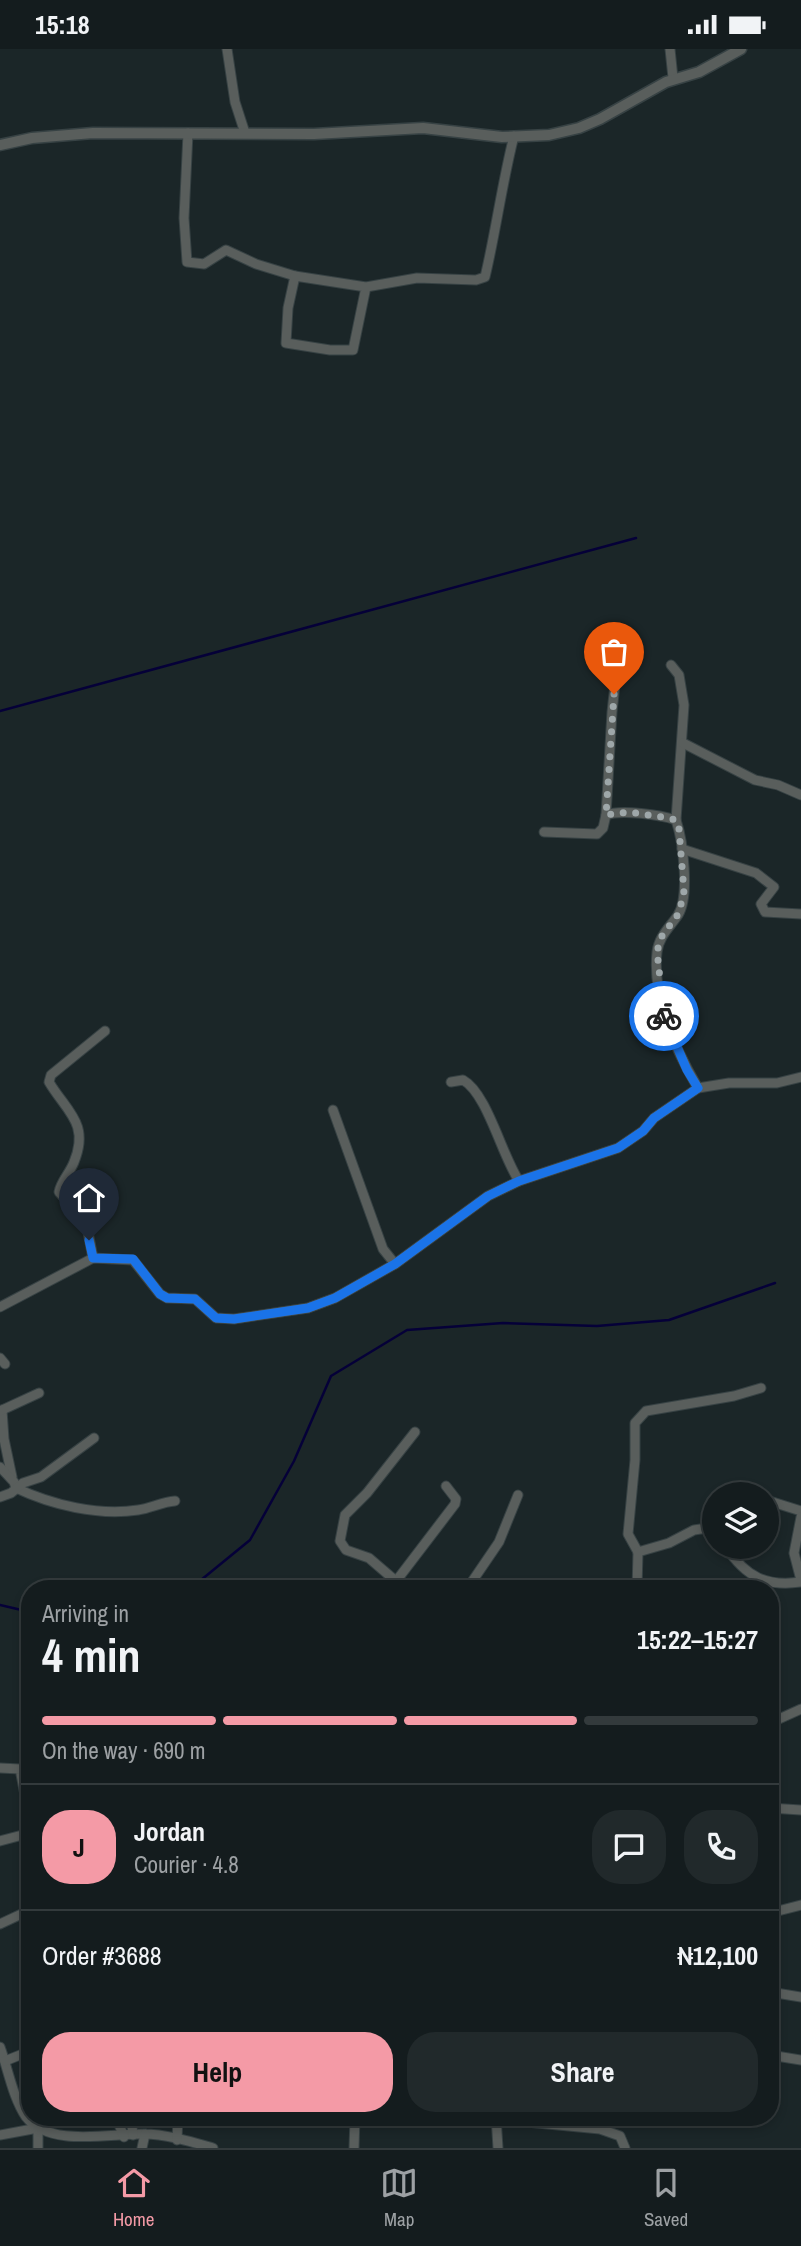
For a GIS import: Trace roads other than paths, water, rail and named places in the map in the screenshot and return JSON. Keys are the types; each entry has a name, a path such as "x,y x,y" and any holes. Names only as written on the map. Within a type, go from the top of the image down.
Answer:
{"street":[{"path":"227,49 235,102 245,133"},
{"path":"670,49 673,78"},
{"path":"0,145 32,138 93,133 314,134 423,128 514,136 548,135 579,128 673,78 713,66 741,49"},
{"path":"188,133 184,218 187,262 204,264 226,250 256,264 295,276 366,287 417,278 485,277 493,252 498,207 514,136"},
{"path":"295,276 288,308 286,343 330,350 353,350 366,287"},
{"path":"544,832 597,834 603,828 618,657"},
{"path":"671,665 683,686 683,743 677,773 676,820 682,849 684,891 679,913 662,936 657,951 663,1013 687,1070 698,1088"},
{"path":"683,743 755,781 778,785 801,795"},
{"path":"606,815 628,812 676,820"},
{"path":"682,849 748,870 767,879 774,887 761,904 765,912 801,914"},
{"path":"93,1258 86,1221 59,1192 76,1159 78,1124 49,1082 51,1076 105,1031"},
{"path":"0,1307 93,1258 133,1259 160,1294 167,1298 195,1299 216,1318 223,1320 308,1308 335,1298 395,1264 488,1196 519,1181 618,1148 643,1131 654,1118 698,1088 729,1083 777,1083 801,1077"},
{"path":"451,1082 463,1080 475,1090 488,1113 502,1153 519,1181"},
{"path":"333,1110 383,1249 395,1264"},
{"path":"637,1580 638,1552 628,1534 635,1460 635,1423 646,1411 734,1396 761,1388"},
{"path":"15,1485 4,1439 1,1410 39,1393"},
{"path":"415,1432 342,1521 341,1547 369,1557 397,1580 455,1504 456,1499 446,1486"},
{"path":"0,1497 15,1485 41,1477 94,1439"},
{"path":"0,1467 15,1485 40,1499 105,1511 138,1510 175,1501"},
{"path":"473,1580 499,1542 518,1495"},
{"path":"779,1504 801,1511"},
{"path":"779,1585 801,1581 794,1553 801,1517"},
{"path":"638,1552 669,1543 702,1529"},
{"path":"736,1559 761,1580"},
{"path":"779,1719 801,1709"},
{"path":"0,1768 20,1769 21,1774"},
{"path":"779,1809 801,1810"},
{"path":"0,1841 21,1835"},
{"path":"779,1911 801,1905"},
{"path":"0,1924 21,1914"},
{"path":"779,1993 801,1997"},
{"path":"0,2047 21,2103"},
{"path":"5,2061 21,2055"},
{"path":"779,2057 801,2060"},
{"path":"122,2126 128,2136"},
{"path":"128,2136 130,2126"},
{"path":"177,2140 178,2126"},
{"path":"354,2148 355,2126"},
{"path":"497,2126 498,2148"},
{"path":"572,2126 600,2129 620,2136 625,2148"},
{"path":"0,2135 38,2127 70,2138 145,2134 213,2148"},
{"path":"38,2127 38,2148"},
{"path":"142,2148 145,2134"}],"waterway":[{"path":"0,711 636,538"},
{"path":"201,1580 250,1540 294,1461 331,1376 407,1330 503,1323 597,1326 669,1320 775,1283"},
{"path":"0,1605 21,1610"}]}
